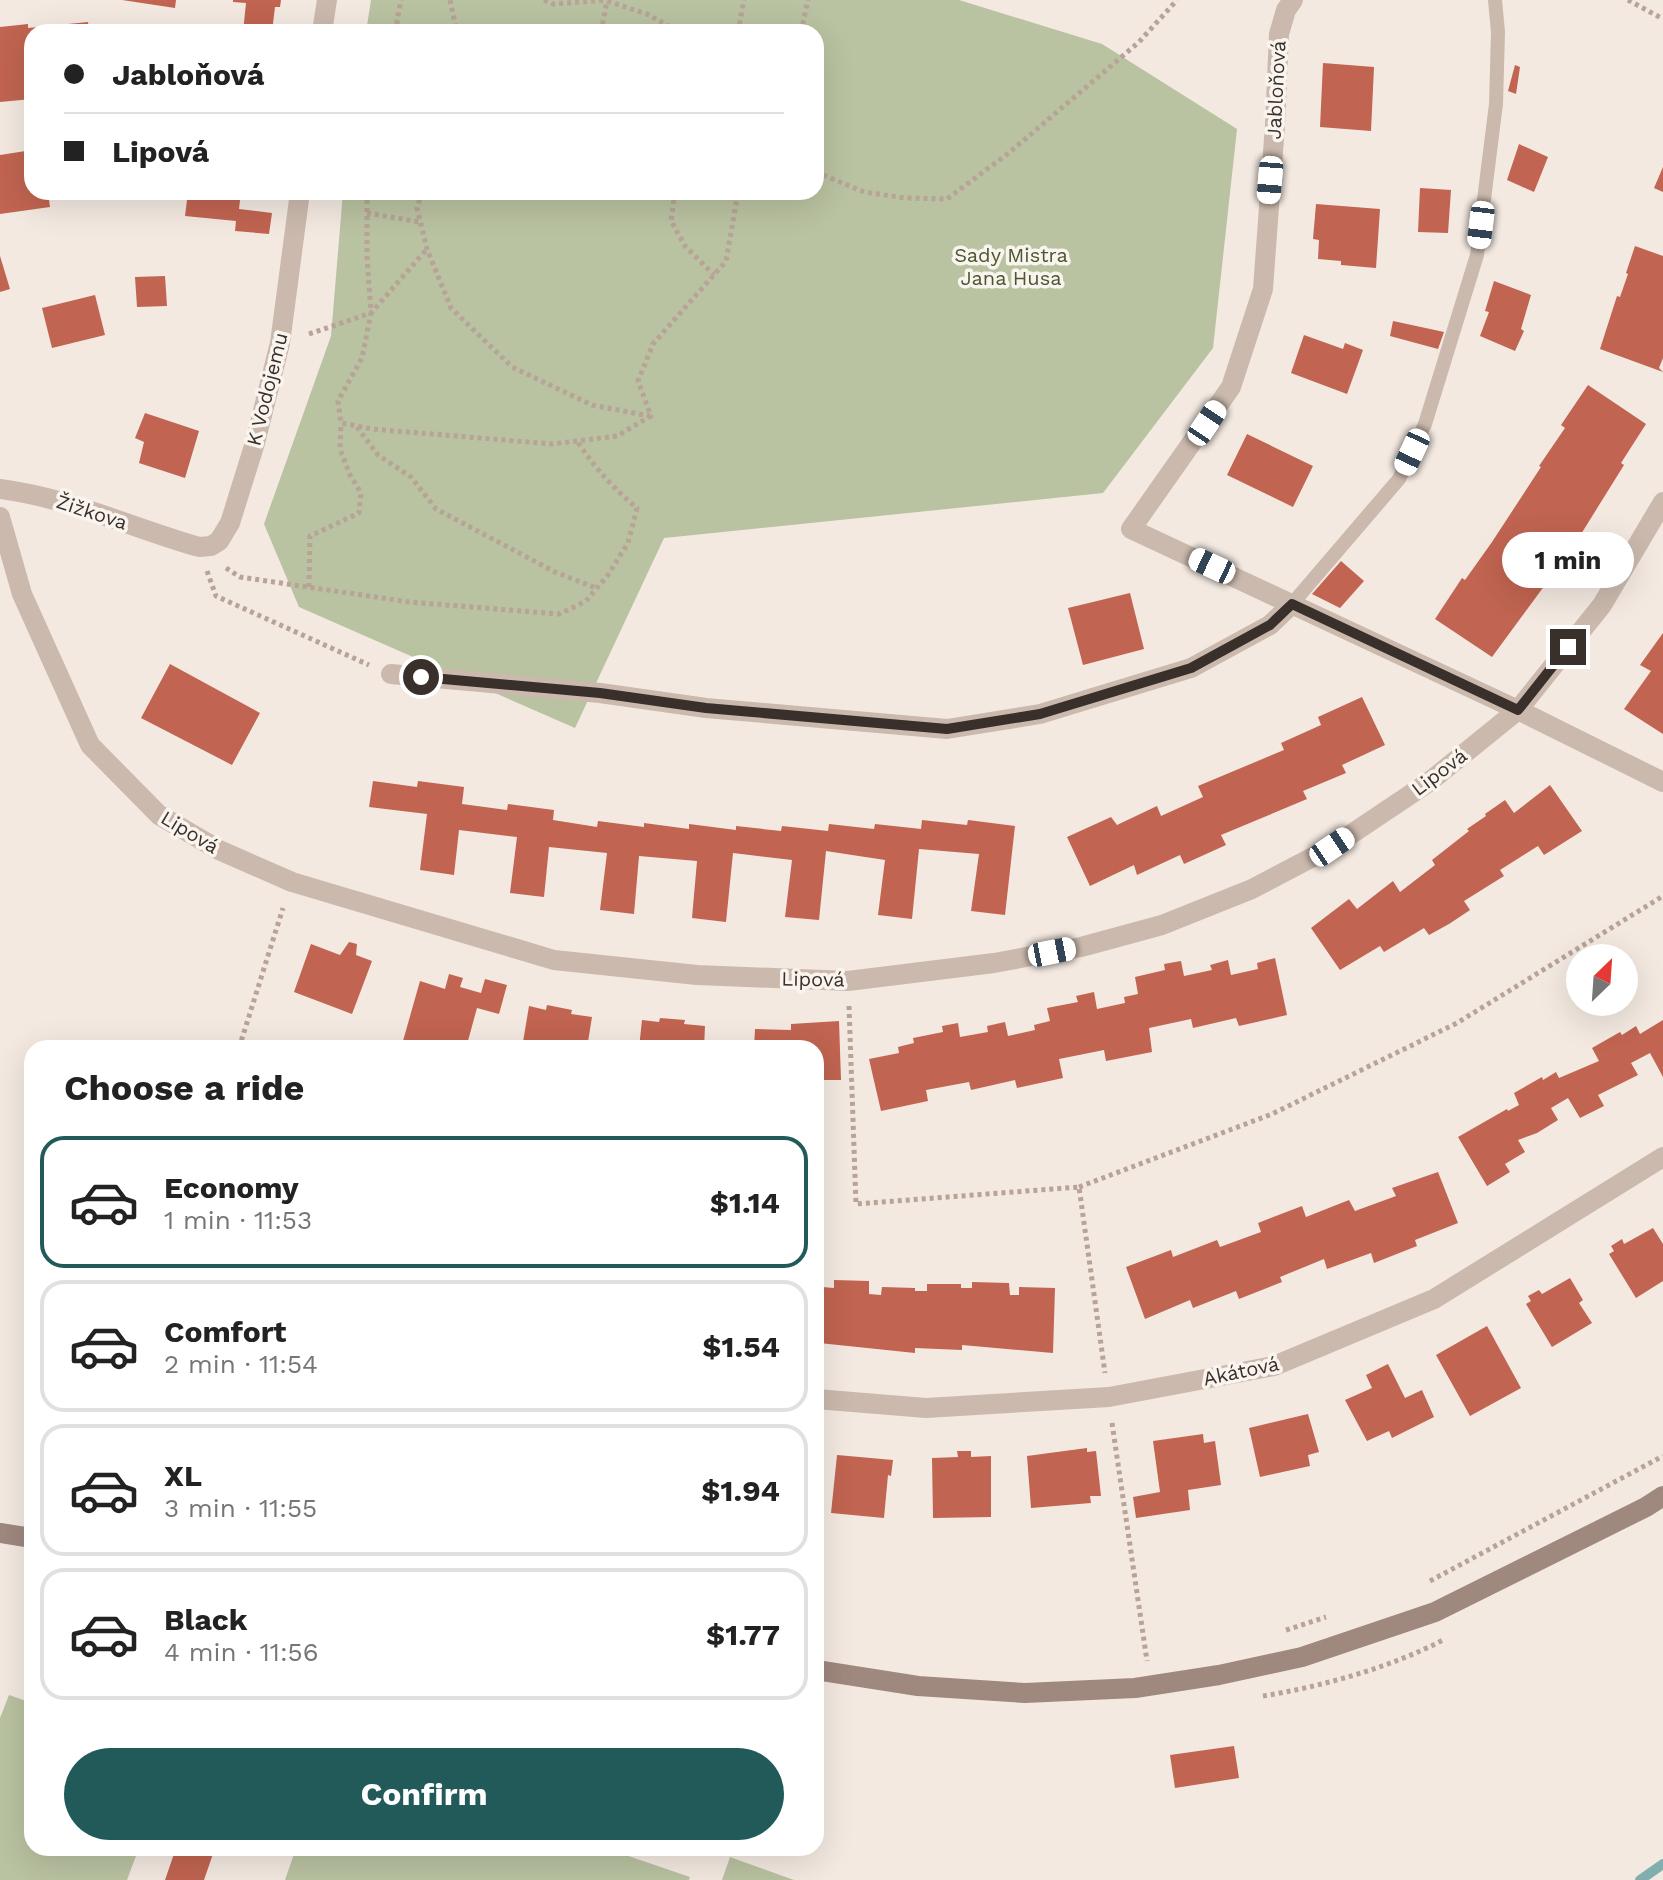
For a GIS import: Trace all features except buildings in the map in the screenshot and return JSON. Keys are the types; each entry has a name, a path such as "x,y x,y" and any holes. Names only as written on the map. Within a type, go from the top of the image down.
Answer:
{"street":[{"path":"323,24 327,0"},
{"name":"Jabloňová","path":"1292,604 1131,529 1231,387 1263,289 1279,34 1286,10 1293,0"},
{"name":"K Vodojemu","path":"190,544 211,546 219,541 230,523 255,443 280,343 299,200"},
{"name":"Žižkova","path":"0,489 72,504 190,544"},
{"name":"Lipová","path":"0,517 22,594 90,745 159,815 219,850 292,882 554,960 697,975 848,981 994,963 1081,947 1162,925 1252,889 1332,847 1429,782 1518,710 1602,605 1663,502"},
{"path":"391,674 600,693 706,708 947,729 1040,714 1191,668 1270,625 1292,604 1663,782"},
{"name":"Akátová","path":"824,1400 926,1408 1109,1397 1274,1366 1434,1299 1663,1157"},
{"path":"824,1671 918,1686 1025,1693 1135,1688 1219,1675 1302,1657 1435,1612 1663,1496"},
{"path":"0,1533 24,1537"}],"lane":[{"path":"1292,604 1399,479 1425,424 1477,255 1496,104 1498,32 1495,0"}],"path":[{"path":"397,24 401,0"},
{"path":"450,0 455,24"},
{"path":"544,0 553,4 607,1 647,14 665,24"},
{"path":"740,24 744,0"},
{"path":"803,24 808,0"},
{"path":"824,175 864,192 905,198 947,199 1010,152 1139,42 1177,0"},
{"path":"1628,0 1663,19"},
{"path":"603,24 607,1"},
{"path":"309,587 310,536 359,513 361,493 340,449 338,401 362,358 371,313 367,200"},
{"path":"420,200 417,208 427,249 451,308 512,367 592,405 651,416"},
{"path":"674,200 671,221 685,246 714,275"},
{"path":"651,416 638,381 653,344 726,261 737,200"},
{"path":"367,213 420,222"},
{"path":"280,343 371,313 427,249"},
{"path":"341,423 552,444 617,436 651,416"},
{"path":"356,426 378,455 411,477 436,509 555,572 597,588"},
{"path":"190,544 240,577 409,602 559,614 586,601 597,588 628,543 637,508 591,464 577,441"},
{"path":"190,544 216,596 391,674"},
{"path":"242,1040 292,882"},
{"path":"1079,1187 1272,1114 1457,1023 1663,896"},
{"path":"1418,1587 1663,1456"},
{"path":"1278,1632 1334,1614"}],"green space":[{"name":"Sady Mistra Jana Husa","path":"371,0 959,0 1102,44 1237,129 1213,348 1103,493 664,538 575,728 299,607 264,524 331,336 342,200 824,200 824,24 367,24"},
{"path":"9,1695 24,1700 24,1856 136,1856 127,1880 0,1880 0,1718"},
{"path":"293,1856 628,1856 690,1877 689,1880 285,1880"},
{"path":"730,1857 794,1880 722,1880"}],"waterway":[{"path":"1640,1880 1663,1864"}],"route":[{"path":"421,677 600,693 706,708 947,729 1040,714 1191,668 1270,625 1292,604 1518,710 1568,647"}]}
